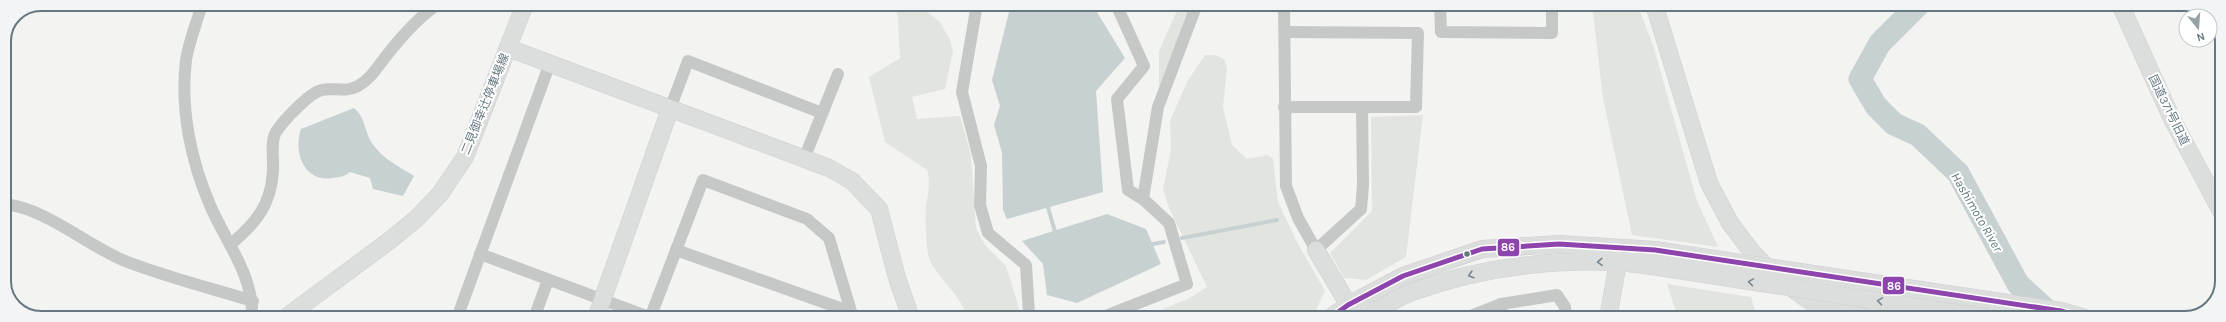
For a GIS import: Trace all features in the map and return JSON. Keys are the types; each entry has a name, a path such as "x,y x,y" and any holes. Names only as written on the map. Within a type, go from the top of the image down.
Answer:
{"street":[{"path":"200,11 186,59 185,79 188,132 196,167 210,206 239,260 253,301 252,311"},
{"path":"231,244 265,208 273,171 272,155 275,133 308,96 322,90 342,91 358,86 376,70 387,55 428,11"},
{"name":"二見御幸辻停車場線","path":"294,311 389,241 416,219 440,194 464,157 522,11"},
{"path":"976,11 962,92 981,166 980,205 988,233 1026,265 1030,311"},
{"path":"1118,311 1187,284 1168,223 1143,199 1128,190 1117,99 1144,66 1119,11"},
{"path":"1143,199 1158,106 1194,11"},
{"path":"1284,11 1284,107 1286,186 1298,218 1351,311"},
{"path":"1440,11 1441,32 1552,33 1552,11"},
{"path":"1656,11 1709,183 1730,223 1752,252 1775,276 1814,304 1840,311"},
{"name":"国道371号旧道","path":"2123,11 2172,119 2215,200"},
{"path":"1284,107 1416,107 1418,33 1285,32"},
{"path":"508,48 829,168 852,181 879,209 897,278 909,311"},
{"path":"599,311 688,61 822,113"},
{"path":"460,311 550,63"},
{"path":"804,159 838,74"},
{"path":"1316,250 1361,209 1364,185 1362,107"},
{"path":"654,311 703,180 807,219 829,238 851,311"},
{"path":"11,205 38,214 124,260 253,301"},
{"path":"1353,311 1403,276 1482,249 1560,244 1620,254 1652,266 1943,311"},
{"path":"676,250 841,311"},
{"path":"1377,311 1414,291 1488,270 1559,263 1655,250 2061,311"},
{"path":"480,254 632,311"},
{"path":"1609,311 1620,254"},
{"path":"537,311 548,280"},
{"path":"1483,311 1501,304 1558,295 1565,306 1565,311"},
{"path":"1501,304 1502,311"}],"shaded area":[{"path":"897,11 926,11 940,22 950,40 953,51 945,89 912,97 917,119 960,116 971,155 976,228 985,245 1006,266 1020,311 964,311 961,303 933,266 929,258 926,225 926,206 929,183 927,170 885,142 869,77 900,58"},
{"path":"1009,11 1096,11 1125,58 1096,91 1103,192 1007,219 1003,210 1002,153 994,125 1000,106 992,80"},
{"path":"1177,11 1190,11 1159,87 1159,51"},
{"path":"1593,11 1640,11 1653,45 1697,201 1718,247 1632,235 1603,98"},
{"path":"1205,55 1215,55 1224,59 1227,68 1223,107 1232,145 1247,159 1268,155 1273,159 1278,202 1297,242 1325,291 1315,311 1158,311 1188,299 1207,287 1169,208 1163,189 1171,150 1170,121 1187,82"},
{"path":"354,108 361,116 369,138 380,153 391,162 414,176 403,196 373,189 370,178 350,172 343,176 333,178 315,176 308,171 303,164 299,147 301,129"},
{"path":"1423,115 1406,257 1366,280 1344,278 1330,253 1372,211 1371,117"},
{"path":"1107,214 1146,229 1161,264 1077,303 1047,295 1043,264 1022,241"},
{"path":"1667,284 1751,297 1755,311 1676,311"}],"waterway":[{"name":"Hashimoto River","path":"1912,11 1880,43 1860,79 1876,106 1894,124 1918,135 1958,173 2018,284 2047,311"},
{"path":"1047,204 1056,235"},
{"path":"1182,238 1277,220"},
{"path":"1148,245 1164,242"}],"transit line":[{"name":"86","path":"1340,311 1348,305 1403,276 1482,249 1559,244 1655,250 2061,311"}]}
